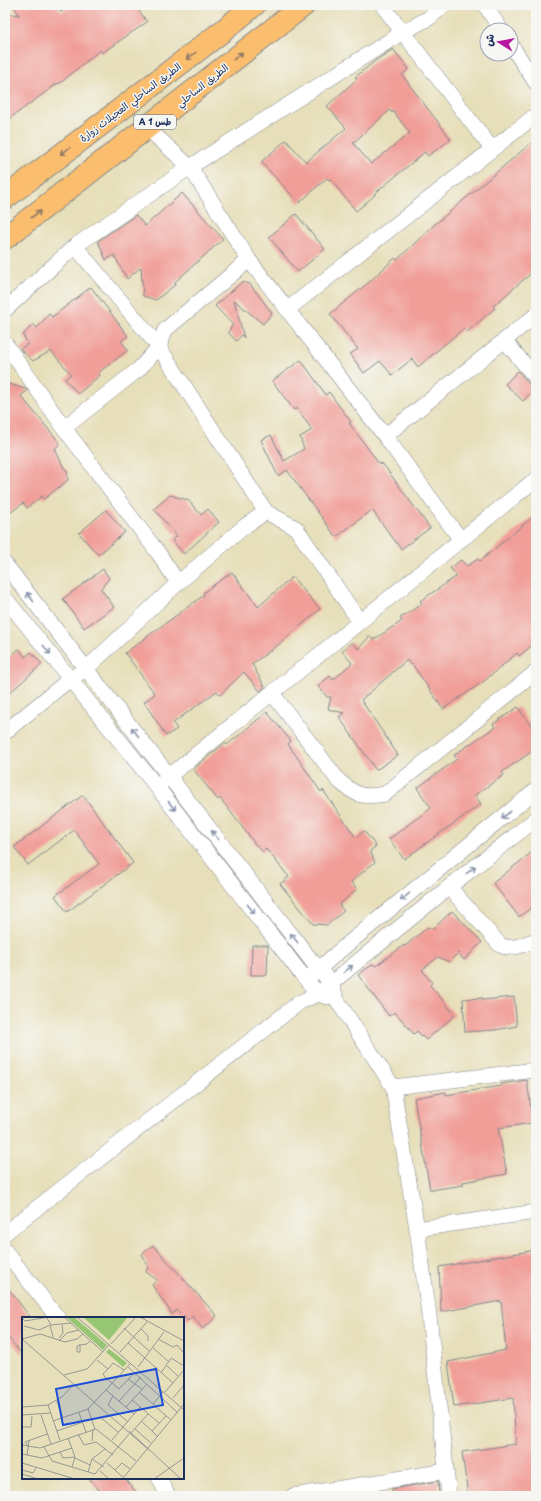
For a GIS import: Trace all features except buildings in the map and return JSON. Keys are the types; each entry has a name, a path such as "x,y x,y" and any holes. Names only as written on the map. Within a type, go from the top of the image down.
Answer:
{"highway":[{"name":"الطريق الساحلي","path":"5,238 304,5"},
{"name":"الطريق الساحلي العجيلات زوارة","path":"5,198 224,30 244,8"}],"street":[{"path":"382,5 492,150"},
{"path":"5,310 75,246 190,167 403,32 429,18 444,5"},
{"path":"485,5 496,22"},
{"path":"519,57 536,83"},
{"path":"288,309 536,115"},
{"path":"146,128 190,167 249,260 385,436 461,540"},
{"path":"75,246 159,348 266,512 296,528 360,622"},
{"path":"64,428 139,369 159,348 165,330 249,260"},
{"path":"385,436 536,315"},
{"path":"505,341 536,378"},
{"path":"5,343 64,428 159,554 178,584"},
{"path":"157,787 536,479"},
{"path":"5,732 70,679 86,669 178,584 244,526 266,512"},
{"path":"5,564 318,969 331,983 337,1000 392,1087 417,1229 428,1307 449,1496"},
{"path":"5,598 157,787 306,980 318,994 337,1000"},
{"path":"30,629 46,617"},
{"path":"272,693 338,780 350,791 367,797 385,794 533,680"},
{"path":"300,1002 306,980 318,969 536,790"},
{"path":"5,1234 300,1002 318,994 449,887 536,819"},
{"path":"449,887 500,945 511,948 536,940"},
{"path":"392,1087 536,1070"},
{"path":"417,1229 536,1212"},
{"path":"5,1251 57,1317"},
{"path":"293,1496 446,1471"},
{"path":"160,1479 168,1496"}]}
